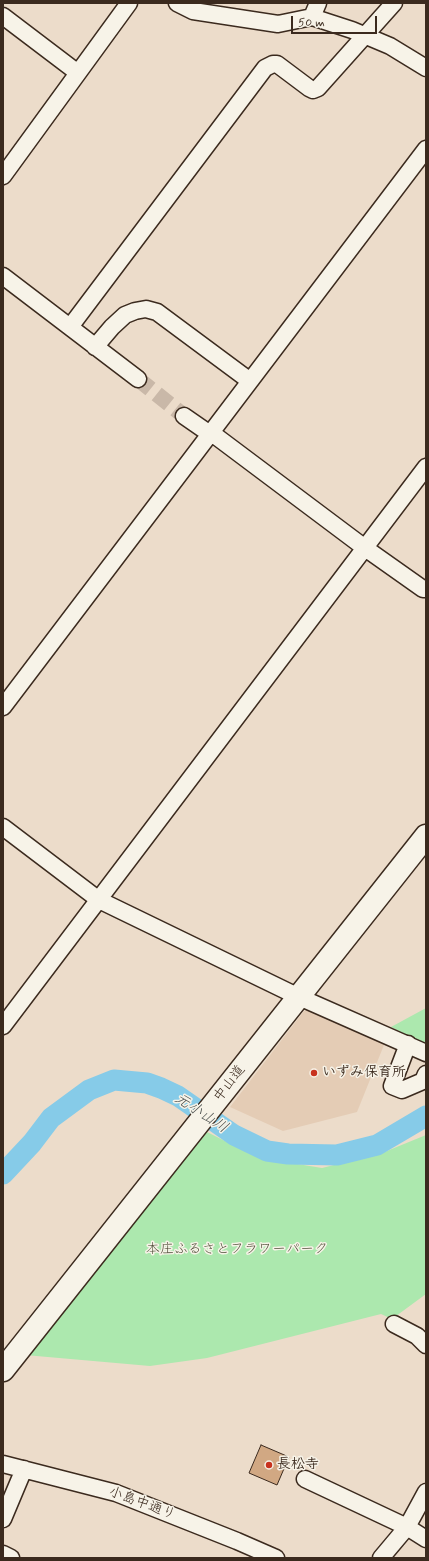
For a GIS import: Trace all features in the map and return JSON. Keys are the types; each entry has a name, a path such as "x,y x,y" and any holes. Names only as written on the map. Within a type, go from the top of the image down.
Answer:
{"highway":[{"name":"中山道","path":"3,1370 426,836"}],"street":[{"path":"3,176 129,3"},
{"path":"177,3 193,11 278,24 315,10 364,36 390,46 426,68"},
{"path":"70,327 265,68 273,64 277,64 313,90 318,88 394,3"},
{"path":"3,16 78,73"},
{"path":"3,707 426,149"},
{"path":"3,276 58,320 70,327 138,379"},
{"path":"96,347 112,327 125,315 146,309 157,312 250,380"},
{"path":"184,416 210,434 217,437 365,548 423,589 426,589"},
{"path":"3,1026 426,467"},
{"path":"3,827 99,900 299,997 426,1052"},
{"path":"408,1044 392,1086 402,1090 423,1081 426,1074"},
{"path":"394,1324 417,1336 426,1345"},
{"name":"小島中通り","path":"3,1464 116,1493 276,1558"},
{"path":"3,1519 24,1469"},
{"path":"305,1479 407,1527 426,1539"},
{"path":"381,1558 407,1527 426,1492"},
{"path":"3,1554 11,1558"}],"shaded area":[{"name":"いずみ保育所","path":"312,1010 386,1040 357,1112 283,1131 230,1107 304,1011"}],"green space":[{"path":"426,1008 426,1044 391,1027"},
{"name":"本庄ふるさとフラワーパーク","path":"207,1132 233,1145 279,1161 322,1168 382,1153 426,1135 426,1294 392,1319 381,1314 207,1358 150,1366 25,1355"}],"building":[{"name":"長松寺","path":"261,1445 289,1457 277,1485 249,1473"}],"waterway":[{"name":"元小山川","path":"3,1174 32,1143 51,1118 89,1090 114,1080 147,1083 161,1088 178,1096 234,1135 267,1151 288,1154 337,1155 377,1145 426,1116"}],"tunnel":[{"path":"138,379 184,416"}],"place":[{"name":"いずみ保育所","path":"314,1073"},
{"name":"長松寺","path":"269,1465"}]}
